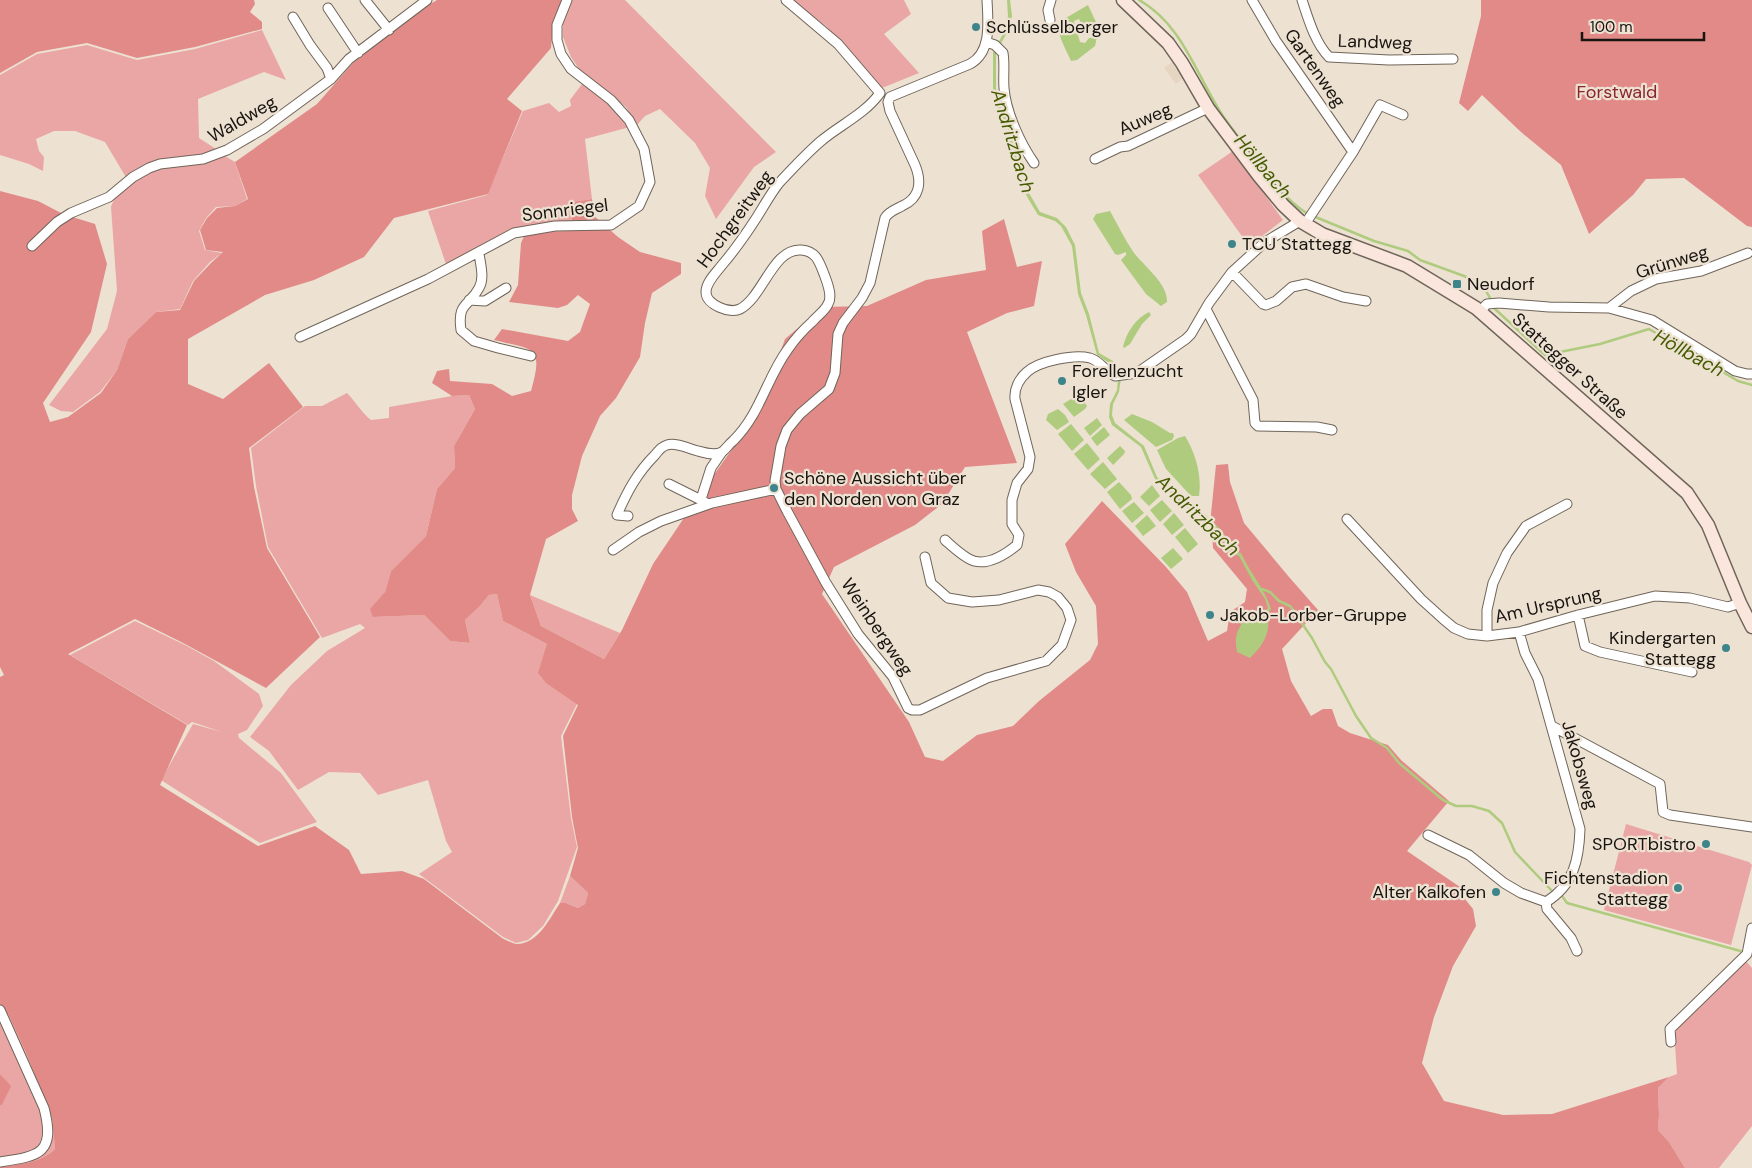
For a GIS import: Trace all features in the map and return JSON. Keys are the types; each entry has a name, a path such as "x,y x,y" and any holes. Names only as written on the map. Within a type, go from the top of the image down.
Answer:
{"main road":[{"name":"Stattegger Straße","path":"1124,0 1174,50 1208,108 1259,176 1283,205 1302,223 1322,234 1406,266 1452,292 1480,311 1687,493 1708,525 1740,604 1751,623"}],"street":[{"path":"365,0 389,30"},
{"name":"Waldweg","path":"32,246 58,222 71,213 109,197 133,177 149,168 160,164 203,158 227,150 263,129 331,80 350,59 427,0"},
{"name":"Sonnriegel","path":"300,337 420,283 514,233 555,226 611,225 639,206 650,182 644,149 629,120 611,100 571,69 561,54 557,40 557,25 567,0"},
{"path":"786,0 838,44 880,94 890,97 975,62 994,45"},
{"path":"987,0 988,31 994,45 1004,57 1003,86 1007,106 1021,142 1034,163"},
{"path":"1050,20 1048,10 1051,0"},
{"name":"Gartenweg","path":"1252,0 1276,42 1353,152"},
{"name":"Landweg","path":"1302,0 1322,48 1329,57 1389,60 1454,59"},
{"path":"328,8 358,53"},
{"path":"293,17 327,68 331,80"},
{"name":"Hochgreitweg","path":"704,502 711,468 752,417 787,351 827,306 830,298 826,280 816,255 800,250 794,250 786,254 772,270 751,301 738,310 725,309 709,301 706,295 707,285 742,241 778,184 822,140 865,108 880,94"},
{"path":"613,550 640,532 704,502 776,488 776,469 787,430 800,414 829,389 832,382 835,373 838,334 843,323 862,298 870,283 885,218 889,213 912,200 919,184 915,165 890,111 888,102 890,97"},
{"path":"945,540 974,561 989,561 1003,555 1017,545 1019,535 1012,524 1012,500 1017,483 1023,477 1029,464 1028,450 1014,392 1027,371 1048,361 1075,357 1092,358 1119,376 1137,373 1191,334 1232,272 1265,242 1302,223 1353,152 1380,105 1403,115"},
{"name":"Auweg","path":"1095,160 1208,108"},
{"path":"479,253 482,278 479,288 459,317 461,330 474,341 531,356"},
{"name":"Grünweg","path":"1609,308 1631,291 1656,279 1701,271 1748,253"},
{"path":"1232,272 1266,306 1276,301 1292,287 1306,284 1343,297 1366,301"},
{"path":"469,300 485,300 506,288"},
{"path":"1480,311 1487,304 1499,302 1549,307 1609,308 1652,320 1735,371 1752,374"},
{"path":"1206,309 1253,400 1255,423 1258,426 1317,427 1332,430"},
{"path":"628,516 617,515 629,488 646,463 667,445 676,445 704,453 716,454 722,452"},
{"path":"670,484 704,502"},
{"name":"Weinbergweg","path":"776,488 822,575 854,628 894,677 908,708 920,710 987,678 1046,661 1062,645 1071,620 1067,608 1058,597 1049,592 1038,590 999,600 972,602 948,598 931,583 925,557"},
{"path":"1487,636 1487,610 1493,583 1507,553 1526,526 1567,504"},
{"name":"Am Ursprung","path":"1347,519 1421,599 1454,628 1468,634 1487,636 1519,632 1655,596 1690,598 1728,606 1740,604"},
{"path":"1578,615 1585,646 1600,652 1692,672"},
{"name":"Jakobsweg","path":"1519,632 1524,653 1538,679 1580,829 1580,853 1575,868 1562,890 1550,900"},
{"path":"1552,726 1660,784 1663,812 1670,815 1752,827"},
{"path":"1428,835 1469,856 1504,883 1521,892 1550,900 1547,909 1571,938 1577,951"},
{"path":"1671,1042 1670,1029 1747,954 1752,928"},
{"path":"0,1010 44,1108 48,1122 46,1146 41,1152 24,1158 0,1162"}],"shaded area":[{"path":"571,0 625,0 776,152 754,167 716,219 705,196 710,168 695,143 660,109 645,116 637,125 626,107 579,69 571,57 563,37 563,20"},
{"path":"791,0 904,0 911,14 884,34 919,73 882,88 826,26"},
{"path":"262,30 286,80 264,72 198,99 199,138 219,151 176,161 127,179 105,142 75,131 54,131 36,139 39,151 44,157 43,171 29,164 0,155 0,75 37,54 87,45 137,60 195,49"},
{"path":"1172,62 1183,78 1176,84 1164,68"},
{"path":"582,84 585,84 607,102 630,127 585,139 592,199 572,202 571,225 523,228 447,267 428,211 487,195 523,111 549,103 559,112 571,106 570,100"},
{"path":"1233,151 1283,220 1249,246 1198,175"},
{"path":"223,155 235,162 247,199 235,206 216,207 206,218 199,231 205,250 222,253 210,262 193,281 180,309 156,312 128,339 117,370 100,392 73,412 61,411 49,405 107,329 117,291 111,207 119,193 130,182 143,174 159,168 175,163"},
{"path":"347,393 371,420 389,418 389,407 452,396 469,395 475,409 454,446 455,468 437,489 426,536 391,571 385,592 373,617 424,615 450,641 470,643 465,620 489,595 497,594 503,621 547,644 547,684 577,704 561,736 571,818 577,847 558,901 543,926 528,940 516,943 503,937 419,874 452,852 446,841 428,780 378,795 360,773 329,772 298,790 269,751 250,737 291,685 327,651 365,628 360,624 322,638 268,547 256,486 251,448 305,406 322,406"},
{"path":"530,595 620,633 604,659 541,626"},
{"path":"135,621 214,661 259,694 263,706 247,730 238,734 239,738 281,773 317,822 260,843 161,780 193,724 222,732 192,722 188,725 70,655"},
{"name":"Fichtenstadion Stattegg","path":"1626,824 1749,862 1752,865 1731,945 1604,910"},
{"path":"570,876 588,893 585,904 578,908 566,903 560,903"},
{"path":"1745,960 1752,968 1752,1126 1719,1168 1685,1168 1669,1142 1658,1130 1658,1088 1669,1077 1677,1074 1674,1031"},
{"path":"0,1013 8,1014 26,1053 52,1118 55,1149 36,1160 0,1167 0,1105 2,1105 10,1086 0,1074"}],"green space":[{"path":"0,0 254,0 255,4 250,12 262,22 262,29 195,47 137,58 87,43 37,52 0,73"},
{"path":"437,0 570,0 553,26 551,48 507,99 522,111 488,194 394,218 364,257 314,280 265,295 188,339 188,384 223,399 269,363 303,407 249,448 254,487 267,548 320,637 266,688 135,619 68,654 187,725 160,785 258,846 315,826 349,850 361,874 402,871 424,879 502,938 517,944 531,940 537,935 548,923 560,903 566,903 578,908 585,904 588,893 570,876 578,848 572,817 563,736 578,705 547,684 538,673 547,644 503,621 497,594 489,595 465,620 470,643 450,641 424,615 373,617 370,609 385,592 391,571 426,536 437,489 455,468 454,446 475,409 469,395 452,396 432,383 437,371 449,369 450,381 492,384 512,396 531,391 535,376 536,357 527,348 494,340 502,329 568,341 580,332 590,304 578,295 567,305 558,308 509,302 518,285 521,243 526,232 571,231 572,202 592,199 594,216 618,237 640,252 681,263 681,274 652,293 640,357 616,398 600,416 582,456 572,495 572,509 578,521 546,539 530,595 541,626 604,659 622,630 653,564 760,409 785,339 823,307 867,306 926,280 986,270 982,231 1004,219 1017,267 1042,261 1034,306 1007,313 967,332 1017,463 965,467 942,504 915,525 834,567 822,594 909,722 925,757 943,761 977,735 1013,726 1039,701 1090,660 1098,644 1096,606 1076,572 1065,544 1102,501 1166,567 1187,592 1208,641 1227,631 1230,612 1245,602 1247,589 1213,548 1211,514 1216,465 1228,464 1230,482 1244,523 1318,610 1282,649 1291,681 1311,716 1323,709 1332,709 1338,726 1350,733 1388,745 1401,760 1449,801 1407,851 1460,887 1465,899 1473,909 1476,926 1453,966 1434,1017 1422,1063 1444,1101 1503,1115 1552,1114 1669,1077 1658,1088 1658,1130 1669,1142 1685,1168 0,1168 36,1160 55,1149 52,1118 26,1053 8,1014 0,1013 0,677 4,675 0,667 0,191 38,201 63,214 95,224 107,264 91,332 43,403 50,422 68,417 101,393 117,370 128,339 156,312 180,310 194,281 223,252 206,250 200,230 207,218 217,208 235,206 248,199 235,162 317,104 353,63 422,9"},
{"name":"Forstwald","path":"1481,0 1752,0 1752,227 1747,226 1684,178 1646,179 1633,195 1589,234 1561,165 1521,132 1482,95 1468,111 1459,103 1481,16"},
{"path":"0,1074 11,1086 2,1105 0,1105"}],"water":[{"path":"1007,0 1010,0 1012,16 1008,31 996,52 996,88 998,101 1012,131 1016,156 1028,180 1029,193 1040,212 1057,218 1066,227 1075,245 1081,293 1089,314 1099,353 1113,361 1121,378 1119,392 1113,404 1112,415 1115,423 1144,446 1157,477 1183,501 1206,515 1222,531 1232,551 1241,553 1265,595 1271,609 1264,617 1268,619 1268,631 1261,645 1250,658 1237,652 1237,633 1247,616 1260,616 1268,608 1265,599 1239,556 1230,553 1217,530 1201,516 1181,503 1155,479 1141,447 1112,425 1109,417 1110,404 1117,390 1118,378 1111,364 1097,355 1078,294 1072,246 1061,226 1055,221 1038,215 1025,193 1026,180 1013,157 1009,132 995,102 993,88 993,53 1005,30 1008,16"},
{"path":"1088,5 1096,22 1093,27 1084,30 1079,19 1074,21 1080,42 1085,43 1089,38 1097,37 1095,46 1077,60 1071,61 1060,36 1059,22"},
{"path":"1110,211 1134,253 1164,289 1167,302 1161,306 1146,294 1121,260 1126,255 1126,252 1118,255 1115,254 1093,219 1096,214"},
{"path":"1149,312 1151,315 1142,324 1130,344 1124,348 1124,342 1132,326"},
{"path":"1079,394 1087,406 1074,417 1063,404"},
{"path":"1058,409 1069,422 1057,430 1046,420 1048,414"},
{"path":"1132,414 1173,433 1172,440 1156,447 1124,420"},
{"path":"1097,418 1102,425 1090,436 1084,428"},
{"path":"1071,424 1084,440 1072,451 1058,434"},
{"path":"1104,427 1110,435 1097,446 1091,438"},
{"path":"1185,436 1197,465 1200,481 1199,496 1191,496 1166,469 1157,450"},
{"path":"1087,443 1100,459 1088,470 1074,454"},
{"path":"1120,446 1125,451 1124,454 1113,465 1107,458"},
{"path":"1103,462 1117,479 1105,489 1090,474"},
{"path":"1119,482 1131,495 1132,499 1120,509 1107,492"},
{"path":"1152,485 1160,496 1149,506 1140,497"},
{"path":"1162,500 1172,511 1160,522 1150,510"},
{"path":"1134,502 1144,513 1132,523 1122,511"},
{"path":"1174,513 1184,525 1172,535 1163,524"},
{"path":"1147,515 1156,526 1143,536 1135,526"},
{"path":"1185,528 1198,544 1188,553 1175,537"},
{"path":"1173,548 1183,559 1171,569 1161,558"}],"waterway":[{"name":"Höllbach","path":"1139,0 1154,10 1177,36 1221,113 1265,172 1290,200 1308,214"},
{"name":"Höllbach","path":"1313,216 1374,241 1408,251 1420,260 1482,284 1490,298"},
{"name":"Höllbach","path":"1495,309 1545,355 1600,344 1649,329 1738,381 1752,385"},
{"name":"Andritzbach","path":"1262,589 1270,592 1279,601 1290,606 1312,638 1356,716 1371,738 1387,748 1399,763 1443,800 1456,806 1472,806 1489,811 1502,823 1515,852 1553,892 1562,896 1567,903 1744,952"}],"place":[{"name":"Schlüsselberger","path":"976,27"},
{"name":"TCU Stattegg","path":"1232,244"},
{"name":"Neudorf","path":"1457,284"},
{"name":"Forellenzucht Igler","path":"1062,381"},
{"name":"Schöne Aussicht über den Norden von Graz","path":"774,488"},
{"name":"Jakob-Lorber-Gruppe","path":"1210,615"},
{"name":"Kindergarten Stattegg","path":"1726,648"},
{"name":"SPORTbistro","path":"1706,844"},
{"name":"Fichtenstadion Stattegg","path":"1678,888"},
{"name":"Alter Kalkofen","path":"1496,892"}]}
